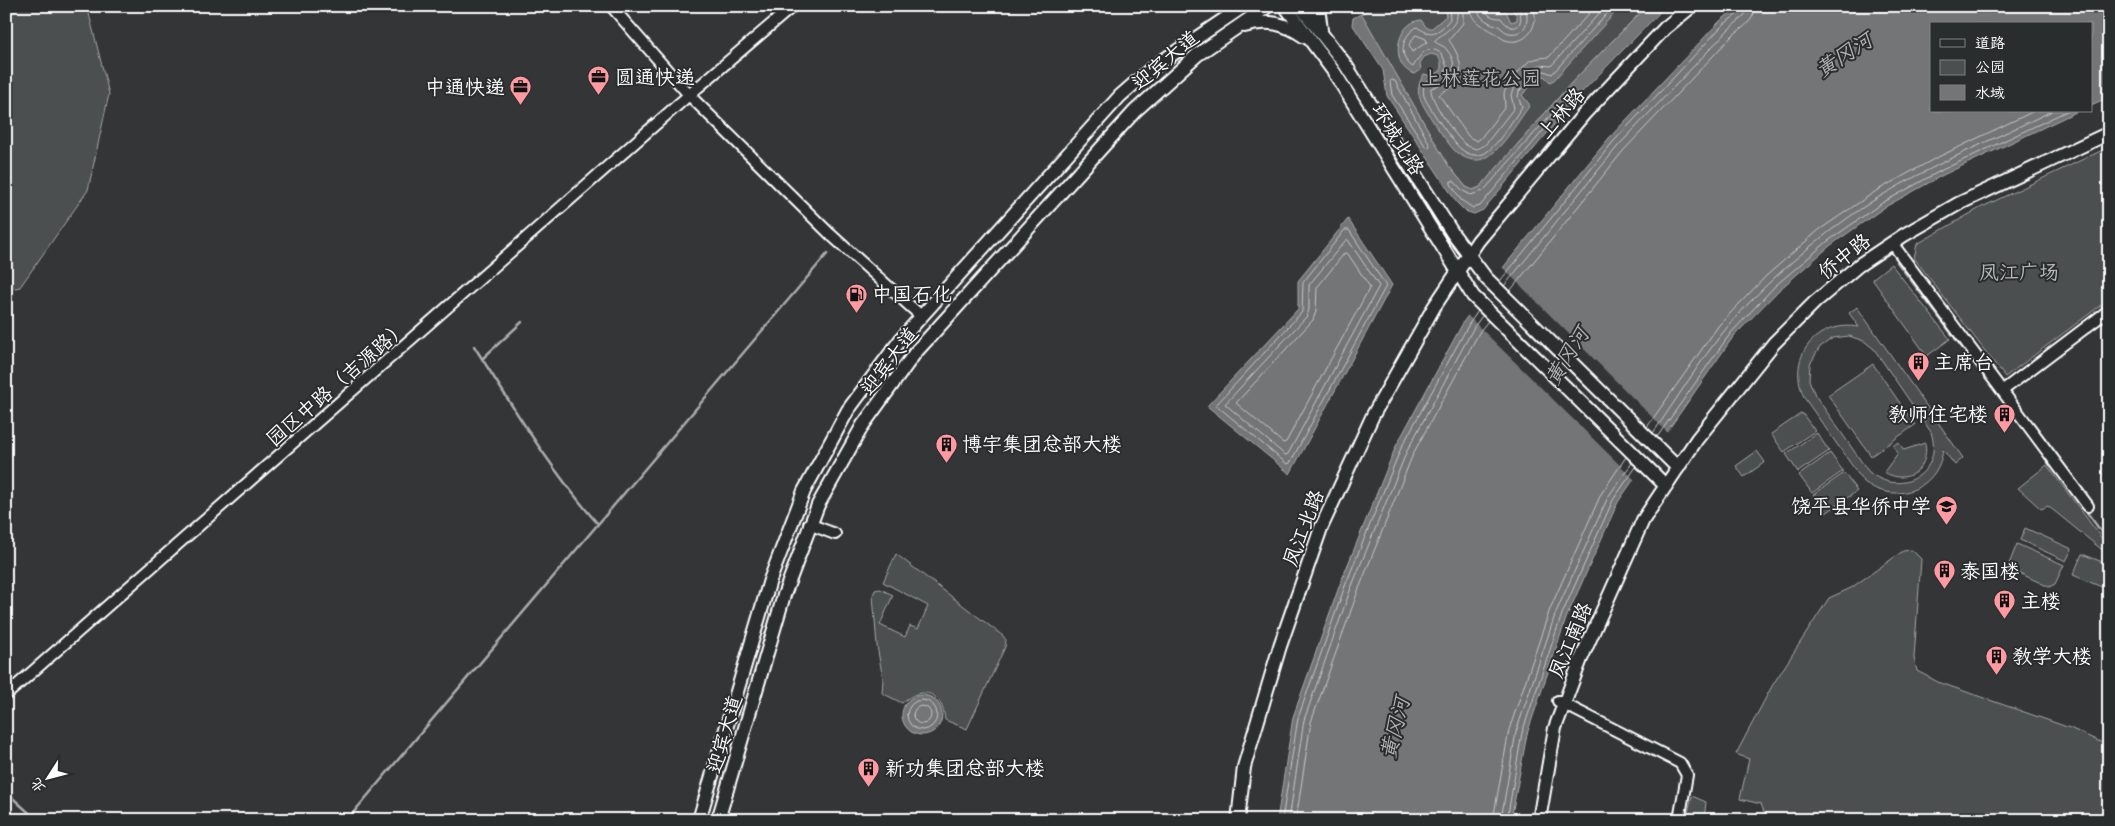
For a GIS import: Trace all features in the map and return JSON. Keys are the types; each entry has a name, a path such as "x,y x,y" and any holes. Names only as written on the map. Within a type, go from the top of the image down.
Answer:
{"main road":[{"name":"迎宾大道","path":"699,820 770,580 804,491 848,410 901,339 1120,96 1152,68 1244,6"},
{"name":"迎宾大道","path":"718,820 788,586 818,506 863,424 916,353 1135,111 1197,55 1268,6"},
{"name":"环城北路","path":"1285,6 1319,41 1345,64 1453,234 1486,278 1678,468"},
{"name":"环城北路","path":"1300,6 1334,72 1473,296 1666,486"},
{"path":"1230,32 1252,24 1275,22 1319,41 1318,6"},
{"name":"上林路","path":"1458,271 1584,114 1666,28 1692,6"},
{"name":"侨中路","path":"1666,486 1697,439 1774,343 1859,265 1958,204 2109,133"},
{"name":"凤江北路","path":"1238,820 1244,767 1280,646 1321,528 1373,415 1434,307 1458,271"},
{"path":"949,286 964,300"},
{"path":"874,375 890,387"},
{"path":"818,464 835,474"},
{"name":"凤江南路","path":"1539,820 1555,728 1581,659 1643,520 1666,486"},
{"path":"770,580 788,586"}],"street":[{"path":"611,6 689,95 830,234 921,316"},
{"name":"园区中路（吉源路）","path":"6,695 689,95 793,6"},
{"path":"1892,243 2088,506"},
{"path":"2002,391 2109,310"},
{"path":"809,524 835,534"},
{"path":"1558,701 1680,763 1687,775 1679,820"}],"green space":[{"path":"6,6 87,6 109,94 88,190 20,287 6,290"},
{"name":"上林莲花公园","path":"1374,6 1647,6 1574,80 1480,187 1473,190 1466,187 1448,165 1361,14"},
{"name":"凤江广场","path":"2109,147 2109,299 2005,377 1914,258 1917,244 1980,208"},
{"path":"1891,264 1950,339 1927,356 1872,279"},
{"path":"1857,307 1963,458 1955,465 1943,450 1933,475 1924,484 1913,490 1901,493 1888,492 1875,488 1863,481 1805,399 1800,384 1799,369 1802,356 1808,345 1817,336 1843,326 1859,327 1849,313","holes":["1849,336 1864,341 1874,349 1931,432 1933,447 1931,459 1925,470 1905,482 1880,479 1868,471 1815,395 1809,380 1810,364 1820,347 1833,338"]},
{"path":"1873,364 1915,425 1871,456 1828,395"},
{"path":"1802,413 1815,431 1784,452 1771,434"},
{"path":"1817,433 1829,451 1798,472 1786,454"},
{"path":"1898,442 1904,450 1925,443 1926,452 1924,460 1915,472 1908,476 1893,476 1884,472 1898,453 1893,446"},
{"path":"1757,451 1765,462 1744,477 1736,466"},
{"path":"1830,453 1843,471 1812,493 1799,475"},
{"path":"2047,465 2109,548 2106,553 2048,506 2041,509 2018,488"},
{"path":"1844,473 1857,491 1826,513 1813,495"},
{"path":"2025,528 2072,549 2066,561 2020,540"},
{"path":"2017,544 2064,565 2055,584 2049,587 2011,569 2009,564"},
{"path":"1912,550 1921,559 1914,658 1917,671 1938,682 2070,728 2109,746 2109,820 1767,820 1761,804 1740,799 1749,759 1736,754 1772,686 1829,598 1851,588 1903,551"},
{"path":"896,554 1006,640 1005,647 967,729 945,720 940,703 931,694 917,694 902,703 882,693 883,679 877,646 873,595 875,590 880,589 893,595 880,625 905,637 910,626 918,629 928,606 883,582"},
{"path":"2082,554 2100,561 2109,569 2109,590 2073,575"},
{"path":"1692,796 1706,802 1704,820 1686,820"}],"water":[{"name":"上林莲花公园","path":"1444,6 1487,6 1496,13 1506,11 1511,22 1517,20 1517,16 1512,9 1514,6 1621,6 1554,80 1550,82 1544,76 1539,77 1522,95 1529,104 1514,129 1489,156 1476,160 1469,159 1453,149 1425,108 1418,92 1424,74 1431,76 1441,71 1441,62 1438,56 1431,54 1424,57 1420,63 1421,70 1415,74 1407,70 1401,63 1399,55 1398,46 1405,28 1421,20 1427,28 1432,28 1446,16"},
{"path":"1647,6 1666,6 1579,95 1483,210 1474,214 1465,211 1457,203 1387,96 1383,70 1352,24 1353,18 1361,14 1363,16 1448,165 1466,187 1473,190 1480,187 1574,80"},
{"name":"黄冈河","path":"1739,6 2109,6 2109,97 2092,105 2092,22 1930,22 1930,112 2076,112 1943,175 1885,207 1831,245 1779,290 1733,337 1618,502 1567,616 1527,734 1511,820 1277,820 1293,717 1340,584 1396,446 1464,321 1506,264 1609,138 1720,21"},
{"path":"1348,219 1392,285 1290,474 1207,406 1298,309 1298,281"},
{"path":"926,695 933,698 939,704 942,715 941,723 933,732 926,735 918,735 911,732 903,723 902,711 905,704 914,696"}],"pier":[{"path":"1501,266 1669,434 1636,481 1466,314"}],"waterway":[{"path":"347,820 828,253"},
{"path":"1897,262 2047,459"},
{"path":"482,359 522,322"},
{"path":"474,346 548,460 598,524"},
{"path":"2083,507 2109,542"},
{"path":"6,792 37,820"}],"place":[{"name":"圆通快递","path":"599,96"},
{"name":"中通快递","path":"521,106"},
{"name":"中国石化","path":"856,313"},
{"name":"主席台","path":"1918,381"},
{"name":"教师住宅楼","path":"2004,433"},
{"name":"博宇集团总部大楼","path":"946,463"},
{"name":"饶平县华侨中学","path":"1947,525"},
{"name":"泰国楼","path":"1944,590"},
{"name":"主楼","path":"2005,620"},
{"name":"教学大楼","path":"1996,675"},
{"name":"新功集团总部大楼","path":"869,787"}]}
